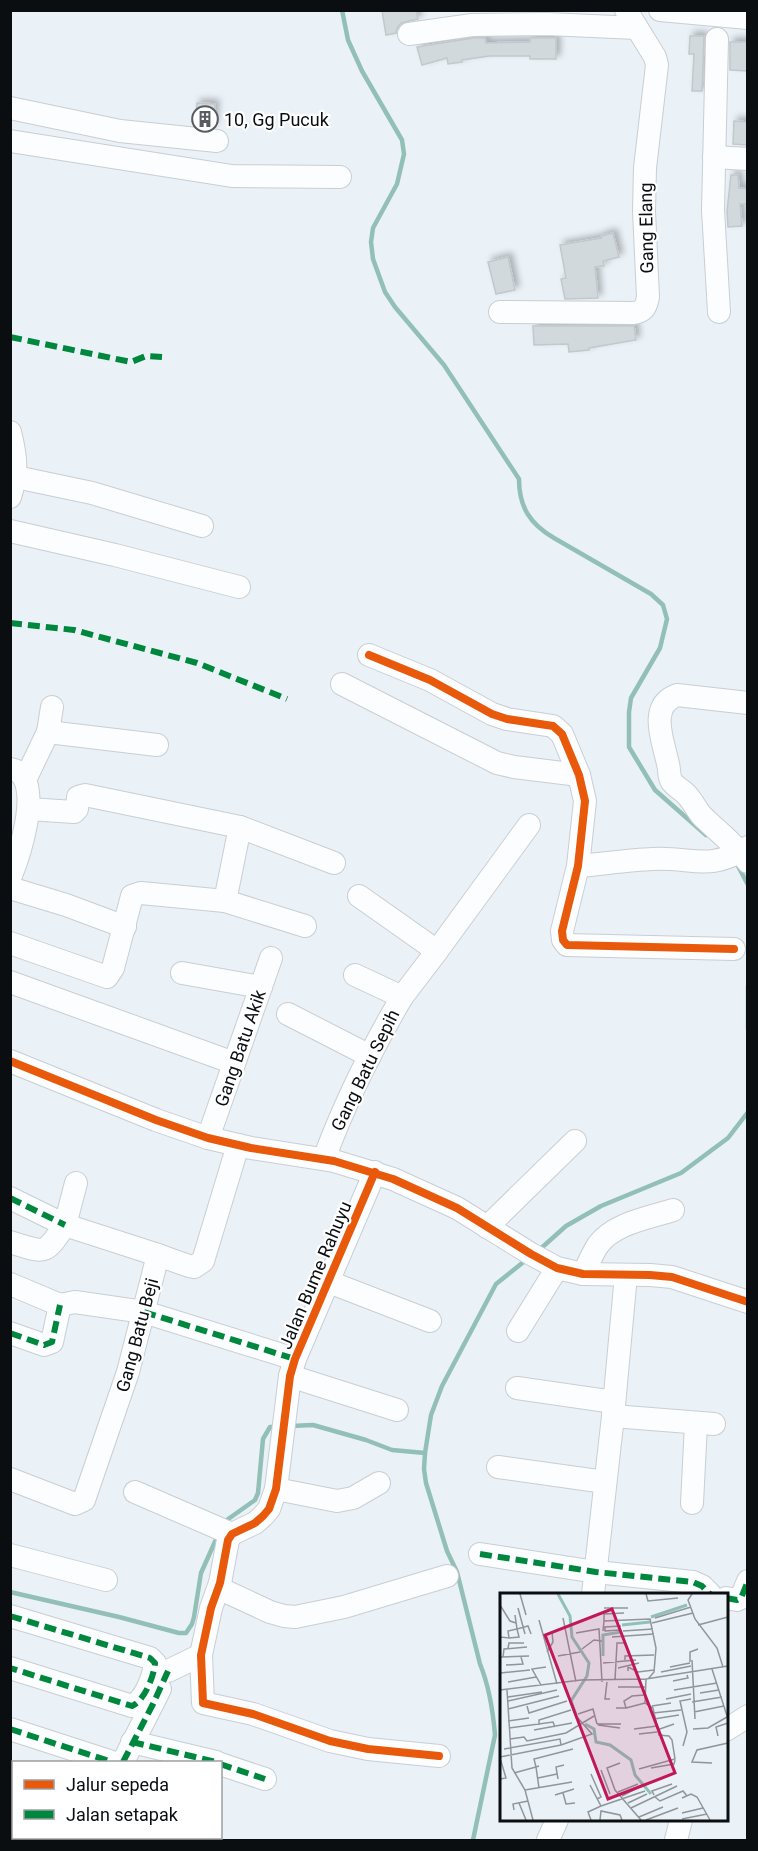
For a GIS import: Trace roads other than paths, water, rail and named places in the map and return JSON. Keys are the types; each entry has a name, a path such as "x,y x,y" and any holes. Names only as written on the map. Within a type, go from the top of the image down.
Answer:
{"street":[{"path":"660,10 747,18"},
{"path":"409,34 472,26 631,19"},
{"name":"Gang Elang","path":"501,312 633,313 641,312 646,307 648,297 644,211 645,168 657,65 655,57 631,19"},
{"path":"717,39 713,210 719,312"},
{"path":"10,108 120,131 217,141"},
{"path":"10,141 232,176 340,177"},
{"path":"714,157 747,159"},
{"path":"10,432 13,478 92,493 202,526"},
{"path":"10,531 239,587"},
{"path":"369,655 430,680 492,714 507,719 553,726 562,734 579,775 585,801 578,866 562,931 563,940 567,945 734,949"},
{"path":"342,684 497,763 514,768 579,775"},
{"path":"739,855 700,814 686,794 669,778 669,765 661,742 659,724 664,704 677,695 747,703"},
{"path":"10,878 29,809 27,786 18,774 48,732 52,707"},
{"path":"48,732 157,745"},
{"path":"29,809 74,812 77,809 78,797 85,795 240,827 334,863"},
{"path":"402,998 530,825"},
{"path":"225,901 240,827"},
{"path":"578,866 653,859 703,863 739,855"},
{"path":"10,888 66,905 125,927"},
{"path":"10,943 107,977 113,968 131,899 135,894 141,892 225,901 305,926"},
{"path":"359,896 437,951"},
{"name":"Gang Batu Akik","path":"208,1138 271,958"},
{"path":"182,973 261,987"},
{"name":"Gang Batu Sepih","path":"324,1159 349,1096 402,998 355,975"},
{"path":"10,982 234,1063"},
{"path":"288,1014 370,1056"},
{"path":"10,1061 156,1120 208,1138 324,1159 375,1172 439,1198 557,1268 583,1274 672,1277 747,1302"},
{"path":"487,1227 575,1142"},
{"name":"Gang Batu Beji","path":"10,1479 75,1504 84,1500 128,1372 158,1255 194,1267 203,1261 238,1145"},
{"name":"Jalan Bume Rahuyu","path":"232,1534 255,1523 269,1509 276,1489 292,1368 375,1172"},
{"path":"10,1242 39,1251 45,1250 65,1225 76,1183"},
{"path":"10,1198 65,1225 158,1255"},
{"path":"583,1274 597,1246 605,1237 627,1225 673,1210"},
{"path":"518,1331 557,1268"},
{"path":"593,1593 614,1409 626,1275"},
{"path":"329,1282 430,1321"},
{"path":"10,1284 60,1305 75,1302 144,1312 397,1410"},
{"path":"10,1334 44,1345 52,1342 60,1305"},
{"path":"517,1388 614,1409 705,1424 692,1503"},
{"path":"498,1467 605,1482"},
{"path":"276,1489 337,1501 353,1498 379,1483"},
{"path":"135,1492 232,1534 225,1551 220,1583 211,1608 201,1655 203,1703 253,1714 330,1741 368,1749 439,1756"},
{"path":"480,1554 596,1572 693,1582 702,1586 709,1593"},
{"path":"10,1555 106,1580"},
{"path":"220,1583 227,1592 270,1612 295,1617 344,1607 447,1576"},
{"path":"728,1598 737,1600 741,1598 747,1581"},
{"path":"10,1616 150,1658 161,1671"},
{"path":"10,1668 132,1706 140,1702 161,1671 201,1655"},
{"path":"161,1671 153,1704 128,1752 202,1761"},
{"path":"728,1729 747,1716"},
{"path":"10,1729 109,1761"},
{"path":"222,1764 265,1779"},
{"path":"548,1840 557,1821"},
{"path":"676,1840 681,1821"}],"waterway":[{"path":"342,10 348,40 362,71 402,140 404,154 397,184 373,228 371,242 373,259 385,292 444,365 519,479 521,498 532,521 546,533 651,594 663,605 667,619 660,648 631,698 629,747 655,790 706,835"},
{"path":"738,866 748,885"},
{"path":"748,986 748,1029"},
{"path":"538,1251 566,1226 601,1206 681,1173 728,1138 748,1112"},
{"path":"473,1840 495,1735 493,1717 457,1572 447,1551 426,1483 425,1453 431,1415 442,1386 496,1284 526,1260"},
{"path":"290,1426 313,1425 392,1450 425,1453"},
{"path":"224,1522 255,1500 258,1493 263,1439 270,1427 276,1427"},
{"path":"10,1592 186,1633 194,1617 201,1573 218,1535"}],"place":[{"name":"10, Gg Pucuk","path":"205,119"}]}
